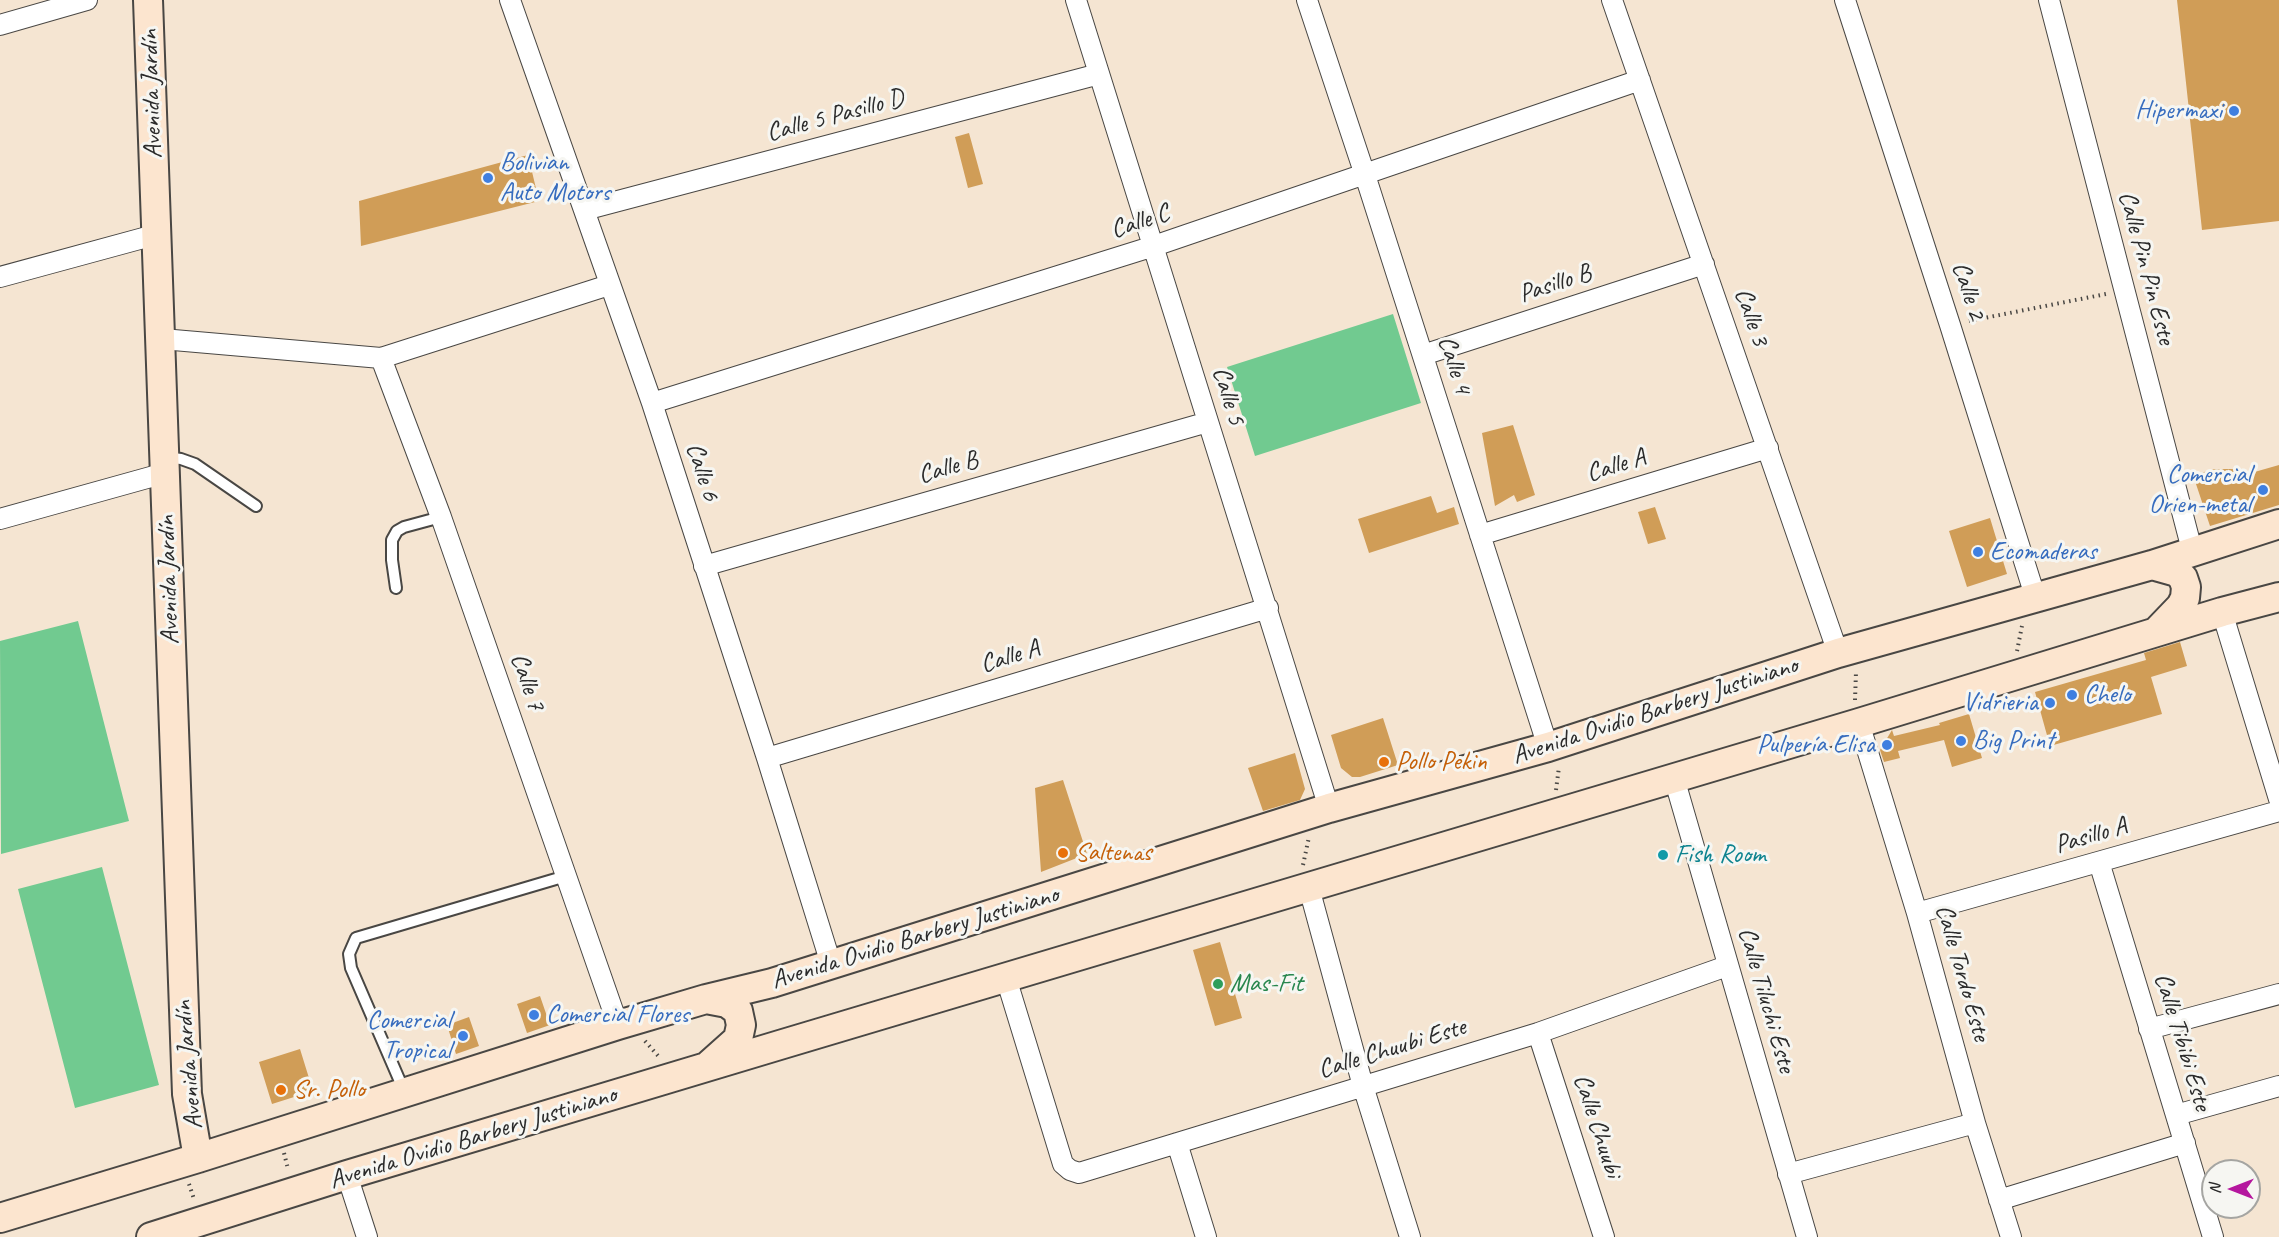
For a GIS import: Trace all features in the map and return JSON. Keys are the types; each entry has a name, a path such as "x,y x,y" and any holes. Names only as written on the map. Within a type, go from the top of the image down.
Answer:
{"main road":[{"name":"Avenida Jardín","path":"148,0 191,1160"},
{"name":"Avenida Ovidio Barbery Justiniano","path":"0,1218 706,999 772,983 1321,811 1555,745 1848,650 2152,565 2192,550 2279,524"},
{"path":"2152,565 2177,572 2183,578 2186,587 2185,598 2181,606 2155,633"},
{"name":"Avenida Ovidio Barbery Justiniano","path":"151,1237 219,1225 296,1192 347,1175 1857,724 2222,612 2276,602"},
{"path":"772,983 754,1010 753,1022 756,1033 765,1040 783,1044"},
{"path":"706,999 727,1003 738,1011 741,1025 738,1039 706,1067"}],"street":[{"path":"0,26 87,0"},
{"name":"Calle 6","path":"510,0 652,403 831,964"},
{"name":"Calle 5","path":"1076,0 1268,608 1321,811"},
{"name":"Calle 4","path":"1307,0 1480,535 1555,745"},
{"name":"Calle 3","path":"1612,0 1768,448 1848,650"},
{"name":"Calle 2","path":"1845,0 1950,325 2031,600"},
{"name":"Calle Pin Pin Este","path":"2049,0 2192,550"},
{"name":"Calle 5 Pasillo D","path":"584,210 1099,74"},
{"name":"Calle C","path":"652,403 1154,246 1640,81"},
{"path":"0,277 158,234"},
{"name":"Pasillo B","path":"1423,355 1704,264"},
{"path":"162,339 381,357 609,285"},
{"name":"Calle 7","path":"381,357 441,517 566,876 624,1024"},
{"name":"Calle B","path":"704,567 1208,422"},
{"name":"Calle A","path":"1480,535 1768,448"},
{"path":"0,519 165,465"},
{"name":"Calle A","path":"767,758 1268,608"},
{"path":"2222,612 2279,799"},
{"name":"Calle Tordo Este","path":"1857,724 1917,913 1975,1123 2011,1237"},
{"name":"Calle Tiluchi Este","path":"1674,778 1807,1237"},
{"name":"Pasillo A","path":"1917,913 2279,811"},
{"name":"Calle Tibibi Este","path":"2099,862 2214,1237"},
{"path":"1304,890 1410,1237"},
{"name":"Calle Chuubi Este","path":"1006,978 1063,1164 1079,1173 1538,1033 1727,966"},
{"path":"2150,1029 2279,994"},
{"name":"Calle Chuubi","path":"1538,1033 1604,1237"},
{"path":"2176,1114 2279,1086"},
{"path":"1788,1174 1975,1123"},
{"path":"1177,1143 1206,1237"},
{"path":"1999,1200 2185,1143"},
{"path":"347,1175 367,1237"}],"lane":[{"path":"165,465 181,459 195,464 256,506"},
{"path":"396,588 392,540 397,531 441,517"},
{"path":"405,1093 351,968 349,954 356,938 566,876"}],"path":[{"path":"1950,325 2124,290"},
{"path":"2013,676 2031,600"},
{"path":"1848,650 1857,724"},
{"path":"1554,814 1555,745"},
{"path":"1304,890 1321,811"},
{"path":"624,1024 675,1076"},
{"path":"278,1133 296,1192"},
{"path":"191,1160 219,1225"}],"green space":[{"path":"1393,314 1421,403 1255,456 1227,367"},
{"path":"78,621 129,821 1,854 0,641"},
{"path":"102,867 159,1085 75,1108 18,889"}],"building":[{"name":"Hipermaxi","path":"2177,0 2279,0 2279,221 2202,230"},
{"path":"969,133 983,184 968,188 955,137"},
{"name":"Bolivian Auto Motors","path":"528,155 539,201 361,246 359,201"},
{"path":"1513,425 1535,495 1517,502 1514,495 1495,506 1482,433"},
{"path":"2279,465 2279,505 2210,526 2193,475 2215,469 2242,469 2244,475"},
{"path":"1431,496 1437,513 1454,507 1459,524 1369,553 1358,519"},
{"path":"1655,507 1666,539 1648,544 1638,512"},
{"name":"Ecomaderas","path":"1990,518 2007,574 1967,587 1949,531"},
{"path":"2180,642 2187,666 2151,677 2162,714 2050,746 2035,692 2146,660 2144,653"},
{"path":"1969,714 1982,758 1952,767 1944,740 1898,751 1900,758 1884,762 1880,750 1892,730 1894,736 1940,725 1939,723"},
{"path":"1383,718 1398,765 1360,777 1352,777 1341,768 1331,735"},
{"path":"1295,753 1305,789 1300,800 1263,811 1248,768"},
{"path":"1063,780 1087,854 1041,872 1035,788"},
{"name":"Mas-Fit","path":"1220,942 1242,1018 1215,1026 1193,950"},
{"name":"Comercial Flores","path":"540,996 550,1025 527,1033 517,1004"},
{"name":"Comercial Tropical","path":"469,1017 479,1046 456,1054 447,1025"},
{"path":"300,1049 313,1091 272,1104 259,1062"}],"place":[{"name":"Hipermaxi","path":"2234,111"},
{"name":"Bolivian Auto Motors","path":"488,178"},
{"name":"Comercial Orien-metal","path":"2263,490"},
{"name":"Ecomaderas","path":"1978,552"},
{"name":"Chelo","path":"2072,695"},
{"name":"Vidrieria","path":"2050,703"},
{"name":"Big Print","path":"1961,741"},
{"name":"Pulpería Elisa","path":"1887,745"},
{"name":"Pollo Pekin","path":"1384,762"},
{"name":"Saltenas","path":"1063,853"},
{"name":"Fish Room","path":"1663,855"},
{"name":"Mas-Fit","path":"1218,984"},
{"name":"Comercial Flores","path":"534,1015"},
{"name":"Comercial Tropical","path":"463,1036"},
{"name":"Sr. Pollo","path":"281,1090"}]}
